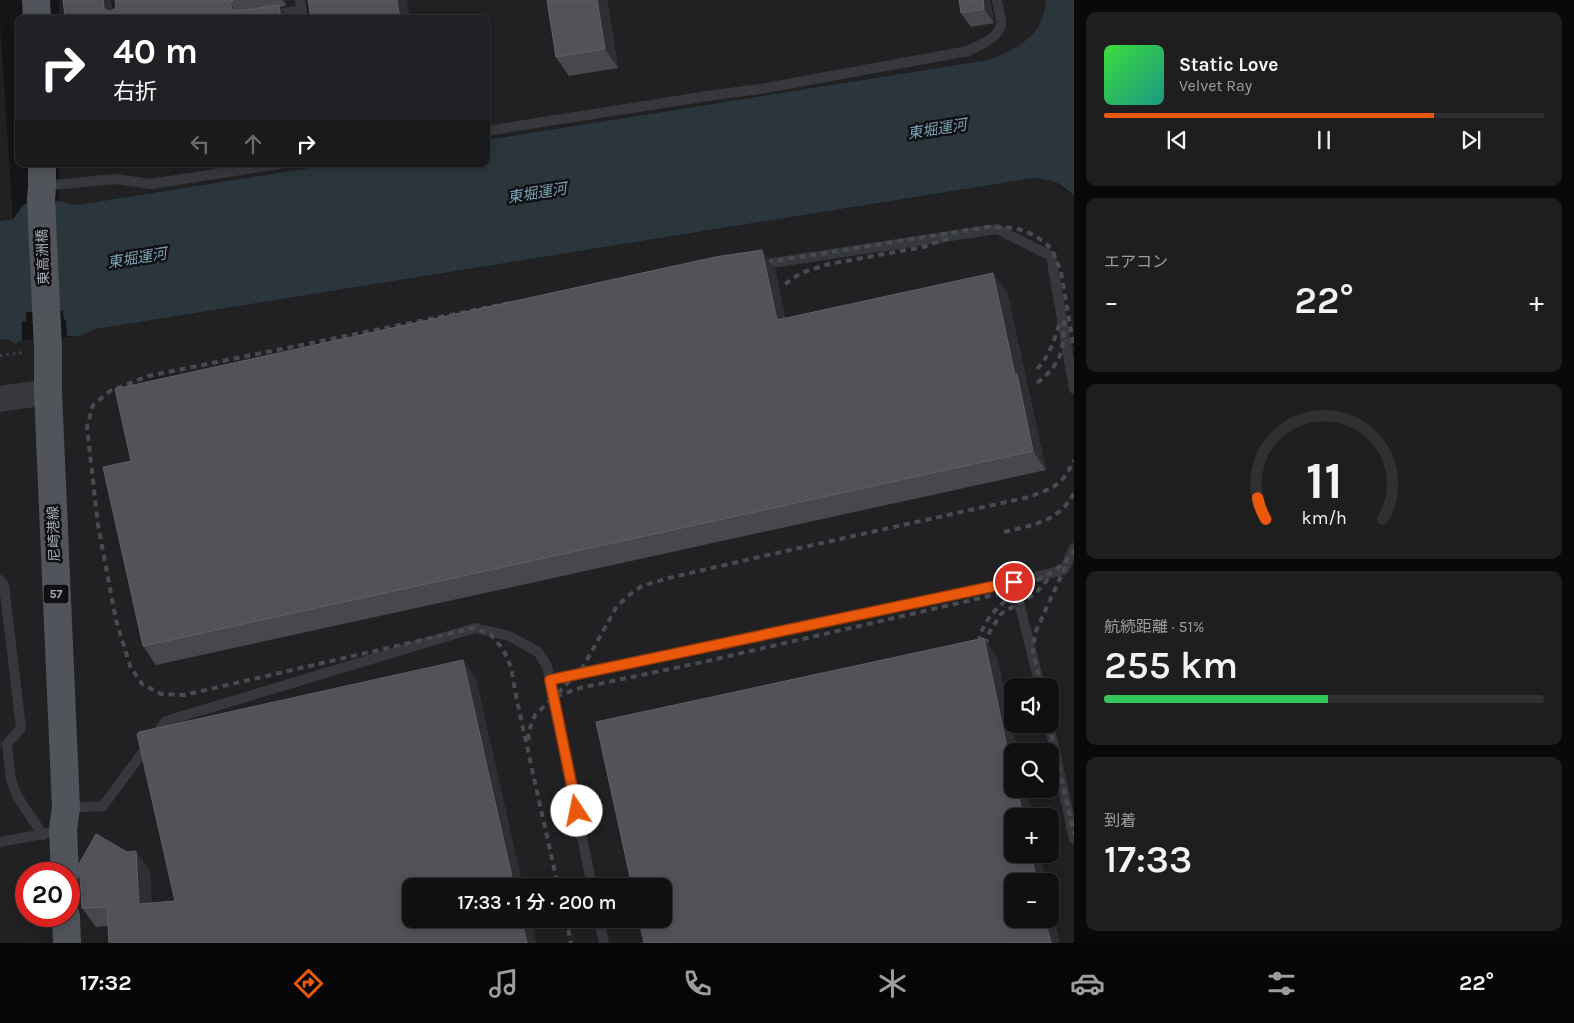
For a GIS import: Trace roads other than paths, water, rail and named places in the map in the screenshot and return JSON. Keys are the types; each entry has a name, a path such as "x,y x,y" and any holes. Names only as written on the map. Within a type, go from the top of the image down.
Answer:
{"main road":[{"path":"36,0 37,15"},
{"name":"東高洲橋","path":"41,183 45,314"},
{"name":"尼崎港線","path":"45,314 48,348 57,824 63,862"},
{"path":"66,927 67,943"}],"street":[{"path":"0,398 48,392"}],"lane":[{"path":"490,130 714,95 760,90 968,51 990,40 999,30 1001,23 997,0"},
{"path":"271,15 302,10"},
{"path":"41,183 115,179 150,184 260,167"},
{"path":"751,266 997,229 1051,256 1074,389"},
{"path":"550,680 1064,570 1074,548"},
{"path":"0,580 4,585 21,728 7,744 12,780 17,796 57,824"},
{"path":"1014,582 1038,678"},
{"path":"0,842 57,824 103,806 166,721 475,628 509,636 538,652 547,666 590,878"},
{"path":"1051,733 1074,838"},
{"path":"601,928 604,943"}],"water":[{"name":"東堀運河","path":"1046,0 1074,0 1074,196 1055,182 1033,178 96,329 80,336 67,336 66,320 64,320 63,311 26,312 26,321 22,321 22,340 16,344 7,339 0,340 0,221 13,219 24,204 59,201 77,205 316,167 490,167 490,139 988,60 1021,44 1034,32 1044,14"}],"railway":[{"path":"756,264 987,227 1016,228 1036,236 1052,249 1061,272 1074,349"},
{"path":"785,284 801,273 829,264 923,247 950,238"},
{"path":"509,303 148,376 110,391 93,405 87,427 98,525 116,620 130,666 142,684 161,694 184,695 474,628 491,635 503,649 511,667 556,878"},
{"path":"1037,383 1058,361 1061,353 1064,315"},
{"path":"1037,369 1051,348 1059,325"},
{"path":"558,693 583,667 617,606 642,586 768,555 1029,497 1052,488 1057,484 1066,475 1074,460"},
{"path":"1004,532 1044,521 1053,516 1068,503 1074,493"},
{"path":"529,740 528,733 535,715 554,697 580,688 703,662 1011,591 1038,580 1055,570 1062,565 1074,550"},
{"path":"1039,678 1033,652 1035,633 1068,561"},
{"path":"986,656 986,643 990,631 1002,613 1035,594 1050,577"},
{"path":"977,653 981,633 990,617 995,610 1018,591"},
{"path":"1051,733 1074,834"},
{"path":"568,928 571,943"}]}
